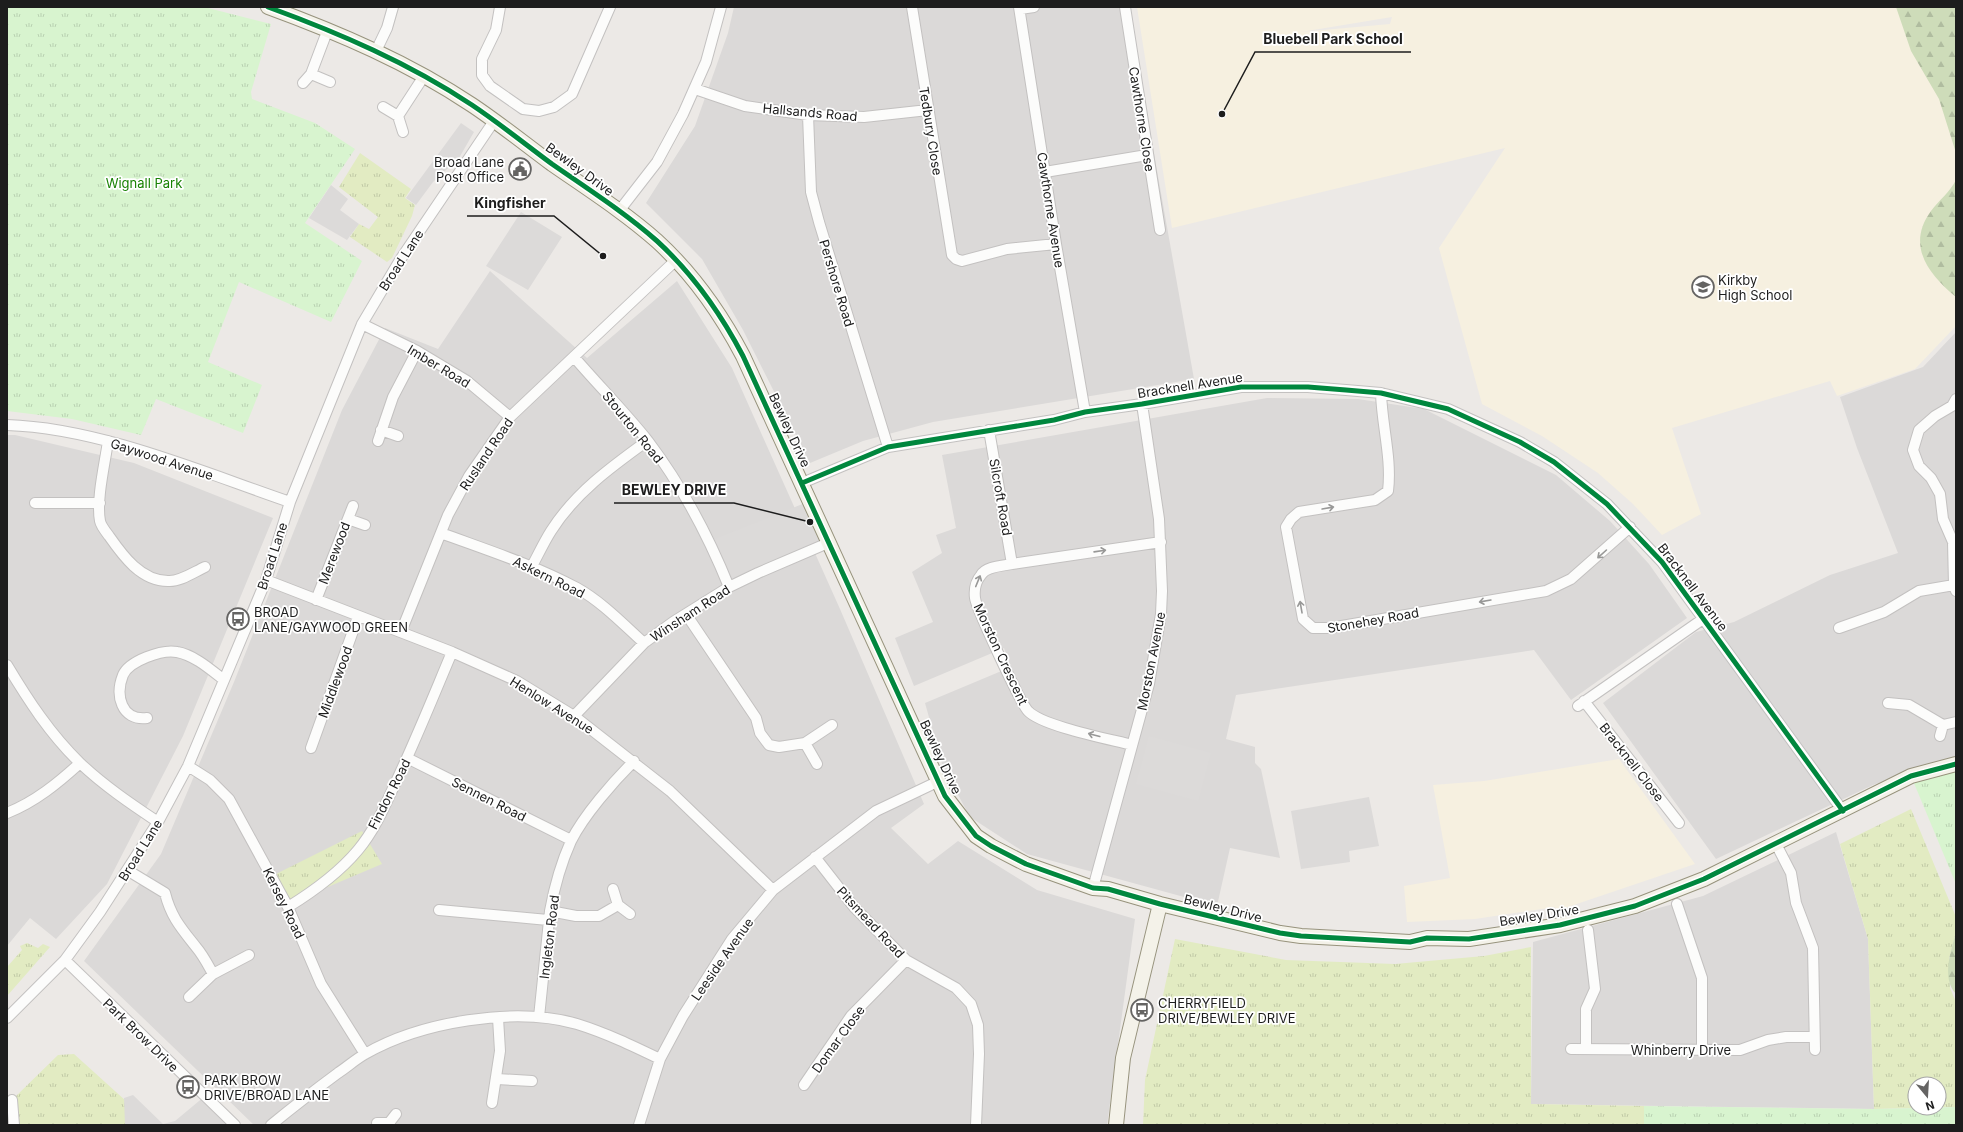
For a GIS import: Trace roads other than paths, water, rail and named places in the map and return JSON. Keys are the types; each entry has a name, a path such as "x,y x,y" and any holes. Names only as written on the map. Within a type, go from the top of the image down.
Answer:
{"street":[{"name":"Bewley Drive","path":"268,7 328,29 376,51 424,76 494,121 619,211 657,242 692,278 729,328 916,731 937,782 958,815 976,836 1008,856 1093,888 1108,889 1160,904 1280,933 1301,936 1410,942 1427,938 1469,939 1560,925 1635,906 1704,879 1911,776 1956,764"},
{"path":"376,51 387,28 393,7"},
{"path":"500,7 496,30 482,59 482,75 490,86 523,110 539,111 554,108 572,94 610,7"},
{"path":"619,211 657,162 695,89 706,62 721,7"},
{"name":"Tedbury Close","path":"912,7 952,255 956,259 962,261 1007,249 1056,244"},
{"path":"1020,8 1034,7"},
{"name":"Cawthorne Close","path":"1125,7 1160,230"},
{"name":"Cawthorne Avenue","path":"1020,8 1056,244 1086,412"},
{"path":"302,83 311,74 328,29"},
{"path":"311,74 330,82"},
{"path":"398,116 424,76"},
{"name":"Hallsands Road","path":"695,89 746,106 808,115 864,117 928,110"},
{"path":"383,107 398,116 403,132"},
{"name":"Pershore Road","path":"808,115 811,192 818,222 888,447"},
{"name":"Broad Lane","path":"7,1018 65,960 100,912 158,822 188,766 266,580 290,502 362,324 400,260 494,121"},
{"path":"1045,172 1147,154"},
{"name":"Rusland Road","path":"401,632 448,515 469,476 510,416 676,261"},
{"name":"Imber Road","path":"362,324 417,350 467,381 510,416"},
{"path":"378,441 393,397 417,350"},
{"name":"Stourton Road","path":"574,357 647,441 676,483 699,520 713,548 729,587"},
{"name":"Bracknell Avenue","path":"802,483 888,447 1054,420 1086,412 1241,387 1308,387 1381,394 1448,410 1520,442 1554,462 1607,504 1630,527 1662,562 1842,811"},
{"name":"Stonehey Road","path":"1381,394 1381,410 1389,478 1388,491 1375,500 1299,512 1291,519 1286,527 1303,619 1313,628 1330,628 1546,591 1571,579 1630,527"},
{"path":"1839,628 1884,612 1919,591 1955,588 1954,541 1943,519 1940,494 1931,478 1919,466 1913,450 1919,430 1935,416 1952,406 1956,399"},
{"name":"Morston Avenue","path":"1093,888 1149,684 1158,636 1162,591 1160,542 1156,491 1142,404"},
{"name":"Gaywood Avenue","path":"7,424 34,425 125,445 290,502"},
{"path":"381,430 398,436"},
{"name":"Silcroft Road","path":"989,430 1012,564"},
{"path":"108,441 100,503 100,522 121,554 131,564 149,576 169,582 205,567"},
{"path":"532,566 550,532 574,500 602,474 647,441"},
{"path":"34,503 100,503"},
{"name":"Merewood","path":"316,600 353,506"},
{"path":"348,519 364,525"},
{"name":"Askern Road","path":"441,533 532,566 579,589 616,617 644,643"},
{"name":"Morston Crescent","path":"1132,745 1044,722 1028,711 1007,671 975,599 976,584 982,573 989,568 1160,542"},
{"name":"Winsham Road","path":"574,716 644,643 686,614 729,587 828,543"},
{"name":"Henlow Avenue","path":"266,580 358,617 452,652 517,681 574,716 634,761 670,791 773,890"},
{"path":"686,614 756,718 760,733 769,745 779,747 805,743 832,725"},
{"name":"Middlewood","path":"311,748 358,617"},
{"name":"Bracknell Close","path":"1679,823 1581,704 1703,619"},
{"path":"147,718 137,719 127,714 122,705 120,687 123,674 133,664 157,652 176,651 193,658 224,680"},
{"name":"Findon Road","path":"288,906 312,893 329,879 359,849 377,822 408,758 452,652"},
{"path":"7,665 27,698 54,735 80,763 120,796 158,822"},
{"path":"1888,703 1909,705 1943,724 1956,722"},
{"path":"1940,736 1943,724"},
{"path":"805,743 817,764"},
{"name":"Sennen Road","path":"408,758 571,840"},
{"name":"Ingleton Road","path":"539,1018 549,916 553,894 571,840 594,807 634,761"},
{"path":"7,813 37,798 59,782 80,763"},
{"name":"Kersey Road","path":"188,766 210,780 229,799 288,906 321,984 365,1054"},
{"name":"Leeside Avenue","path":"639,1125 660,1059 683,1016 732,939 773,890 876,811 937,782"},
{"path":"1776,844 1791,873 1796,903 1813,948 1815,1050"},
{"name":"Pitsmead Road","path":"815,857 854,907 906,960 956,988 971,1004 978,1025 980,1054 976,1125"},
{"path":"128,870 165,893 170,910 184,933 197,948 213,974"},
{"path":"613,889 618,905 630,914"},
{"path":"1116,1125 1123,1058 1160,904"},
{"path":"1676,904 1702,978 1702,1050"},
{"path":"439,910 549,916 599,916 618,905"},
{"path":"1586,1049 1586,1009 1595,989 1588,930"},
{"path":"189,997 213,974 249,955"},
{"name":"Park Brow Drive","path":"65,960 236,1125"},
{"name":"Domar Close","path":"804,1085 851,1016 906,960"},
{"path":"492,1103 493,1092 497,1079 500,1051 498,1018"},
{"path":"271,1125 308,1095 365,1054 409,1034 462,1020 539,1018 575,1024 616,1037 660,1059"},
{"name":"Whinberry Drive","path":"1571,1049 1740,1050 1768,1040 1786,1037 1814,1037"},
{"path":"497,1079 532,1081"},
{"path":"12,1100 14,1125"},
{"path":"377,1123 389,1124 396,1114"}],"place":[{"name":"Bluebell Park School","path":"1222,114"},
{"name":"Broad Lane Post Office","path":"520,169"},
{"name":"Kingfisher","path":"603,256"},
{"name":"Kirkby High School","path":"1703,287"},
{"name":"BEWLEY DRIVE","path":"810,522"},
{"name":"BROAD LANE/GAYWOOD GREEN","path":"238,619"},
{"name":"CHERRYFIELD DRIVE/BEWLEY DRIVE","path":"1142,1010"},
{"name":"PARK BROW DRIVE/BROAD LANE","path":"188,1087"}],"park label":[{"name":"Wignall Park","path":"144,183"}]}
